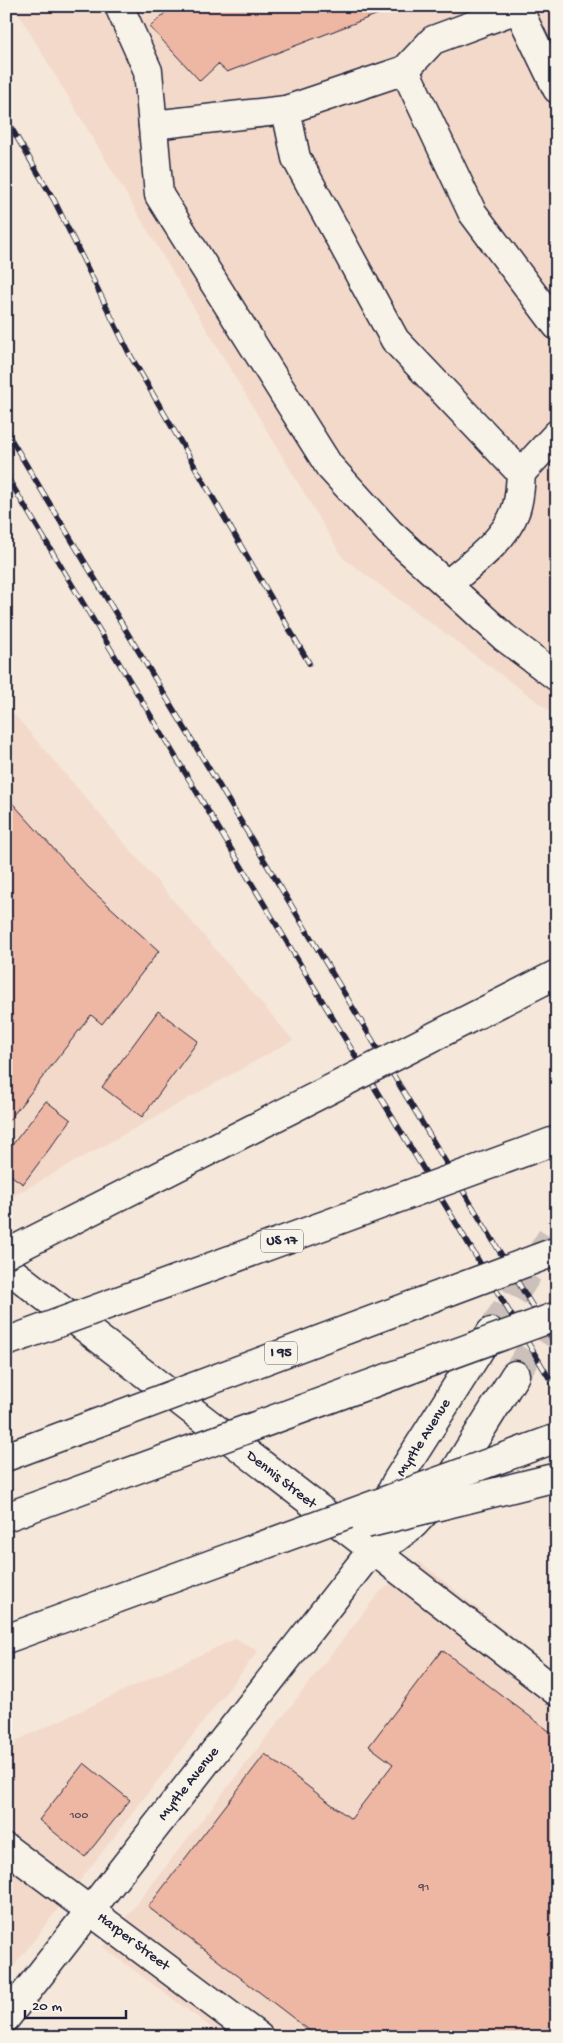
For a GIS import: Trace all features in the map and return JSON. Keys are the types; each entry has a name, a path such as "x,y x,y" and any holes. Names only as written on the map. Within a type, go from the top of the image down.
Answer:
{"main road":[{"path":"119,6 148,71 159,196 329,466 389,532 504,637 557,677"},
{"path":"153,125 286,110 405,70 433,40 517,8 557,89"},
{"path":"405,70 472,212 557,326"},
{"path":"286,110 296,158 396,340 521,473"},
{"path":"448,584 492,544 507,526 515,512 521,473 557,434"},
{"path":"6,1254 557,974"},
{"name":"US 17","path":"6,1342 557,1140"},
{"name":"I 95","path":"6,1457 557,1251"},
{"name":"Dennis Street","path":"6,1268 557,1692"},
{"path":"6,1517 557,1316"},
{"name":"Myrtle Avenue","path":"372,1550 375,1532 387,1499 491,1332"},
{"name":"Myrtle Avenue","path":"6,2018 372,1550 414,1524 438,1497 516,1375"},
{"path":"6,1639 557,1438"},
{"path":"231,1557 557,1477"},
{"name":"Harper Street","path":"6,1848 259,2037"}],"shaded area":[{"path":"14,6 557,6 557,716 343,558"},
{"path":"6,705 293,1040 6,1200"},
{"path":"419,1561 557,1673 557,2037 224,2037 103,1947 379,1593"},
{"path":"235,1639 258,1651 6,1976 6,1758 18,1740"}],"building":[{"path":"163,6 399,6 227,72 218,64 200,81 150,27 167,11"},
{"path":"6,796 88,887 159,951 102,1024 91,1015 7,1123"},
{"path":"158,1011 198,1041 142,1117 102,1087"},
{"path":"46,1101 71,1120 23,1184 6,1172 6,1153"},
{"path":"442,1650 557,1737 557,2035 555,2037 318,2037 148,1907 265,1754 351,1819 393,1764 369,1746"},
{"path":"84,1763 130,1800 85,1857 39,1820"}],"tunnel":[{"path":"491,1332 557,1228"},
{"path":"515,1375 557,1310"}],"railway":[{"path":"6,119 54,200 129,353 309,663"},
{"path":"6,431 557,1347"},
{"path":"6,475 557,1391"}]}
